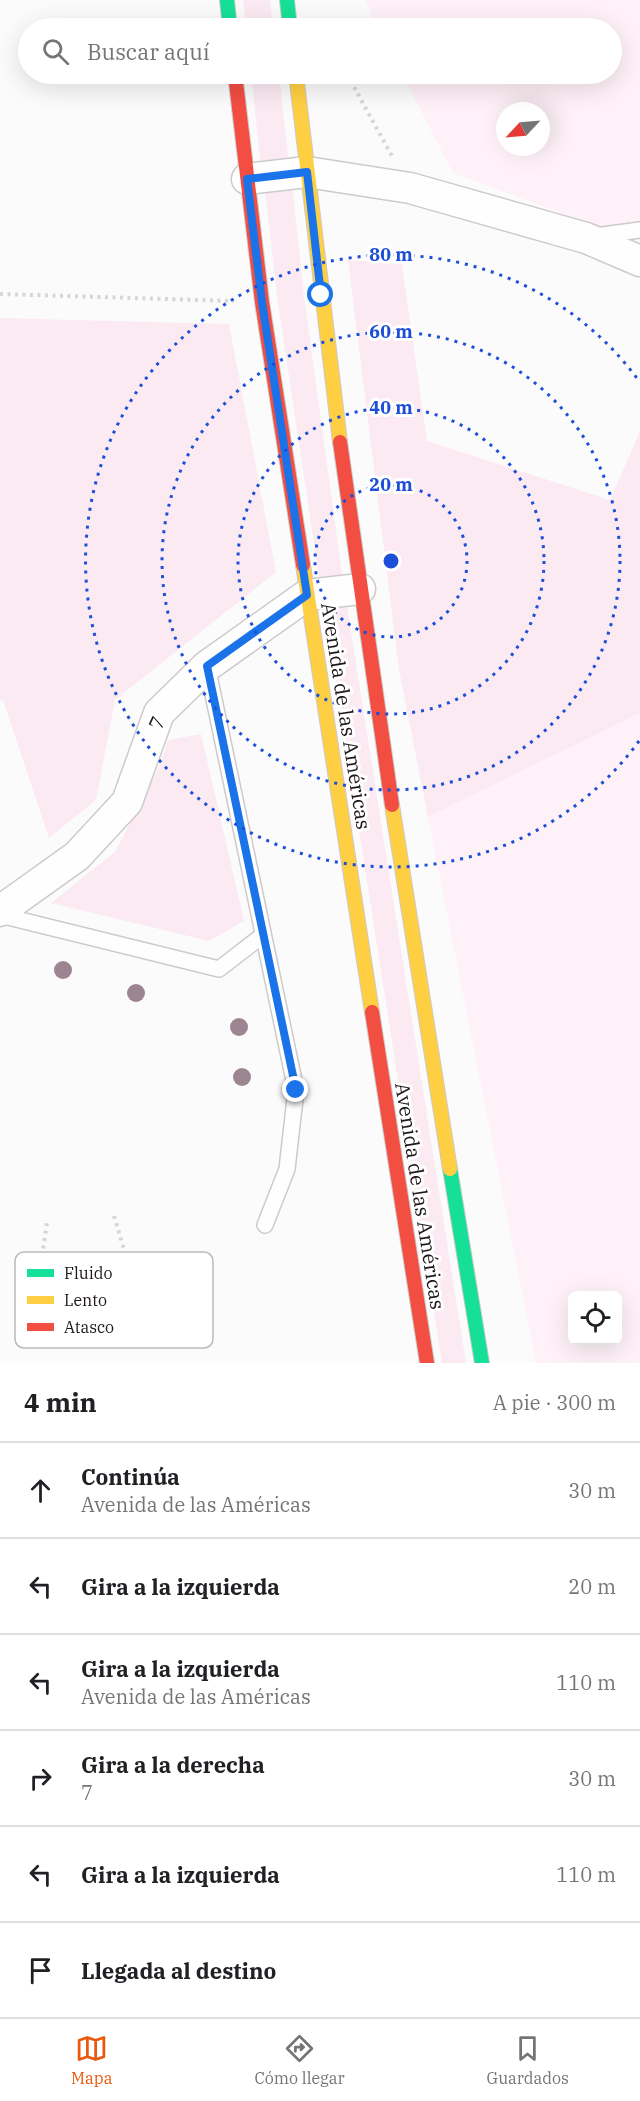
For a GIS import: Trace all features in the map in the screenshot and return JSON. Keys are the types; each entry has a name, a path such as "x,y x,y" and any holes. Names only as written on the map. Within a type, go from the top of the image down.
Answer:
{"main road":[{"path":"227,0 229,18"},
{"path":"287,0 289,18"},
{"name":"Avenida de las Américas","path":"236,84 262,302 427,1363"},
{"name":"Avenida de las Américas","path":"297,84 321,295 360,589 429,1045 482,1363"}],"street":[{"path":"247,179 307,172 410,188 586,238 640,261"},
{"name":"7","path":"0,913 77,856 127,802 159,713 207,666 307,595 360,589"}],"lane":[{"path":"586,238 640,230"},
{"path":"207,666 296,1090 287,1169 264,1225"},
{"path":"0,913 219,969 263,934"}],"path":[{"path":"353,84 410,188"},
{"path":"0,294 262,302"},
{"path":"114,1216 125,1252"},
{"path":"43,1252 47,1223"}],"shaded area":[{"path":"243,0 270,0 272,18 245,18"},
{"path":"365,0 640,0 640,242 453,173 407,84 622,84 622,18 374,18"},
{"path":"252,84 280,84 289,164 261,167"},
{"path":"292,185 304,296 343,581 320,584 278,303 265,190"},
{"path":"348,260 402,264 427,441 610,500 640,431 640,713 428,817 399,670"},
{"path":"0,318 229,324 276,572 115,700 96,800 49,838 3,700 0,700"},
{"path":"346,600 466,1363 442,1363 324,605"},
{"path":"640,713 640,1363 536,1363 428,817"},
{"path":"201,734 244,921 209,941 51,903 115,852 160,765 168,740"}],"traffic: fast":[{"path":"227,0 229,18"},
{"path":"287,0 289,18"},
{"path":"450,1169 482,1363"}],"traffic: slow":[{"path":"297,84 340,442"},
{"path":"303,565 372,1012"},
{"path":"392,805 450,1169"}],"traffic: jam":[{"path":"236,84 262,302 303,565"},
{"path":"340,442 392,805"},
{"path":"372,1012 427,1363"}],"route":[{"path":"296,1090 207,666 307,595 262,302 247,179 307,172 321,295"}]}
